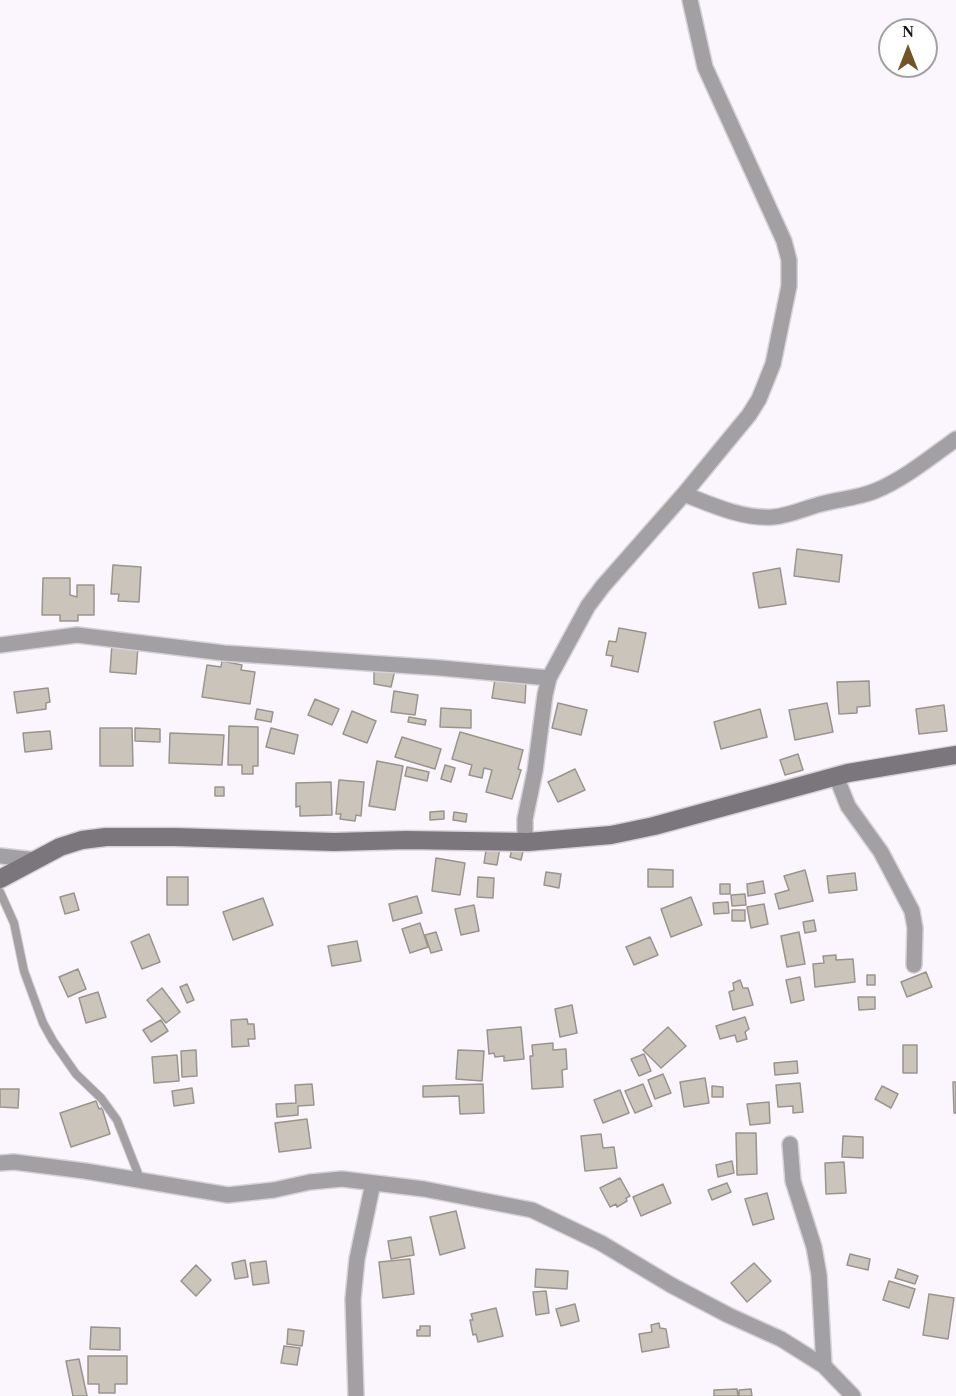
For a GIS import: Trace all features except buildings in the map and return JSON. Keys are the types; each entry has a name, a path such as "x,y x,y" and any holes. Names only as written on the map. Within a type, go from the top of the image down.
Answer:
{"street":[{"path":"528,842 525,833 525,819 535,771 549,678 588,606 603,586 684,494 749,415 759,399 773,364 781,329 789,286 789,260 784,241 705,67 690,0"},
{"path":"684,494 723,510 772,517 791,514 824,503 875,491 918,466 956,439"},
{"path":"0,645 77,635 224,653 462,669 549,678"},
{"path":"0,879 60,847 82,840 106,837 334,842 406,840 528,842 600,837 654,826 836,776 956,755"},
{"path":"836,776 848,806 881,852 912,911 915,928 914,965"},
{"path":"0,855 36,860"},
{"path":"790,1144 793,1180 814,1247 819,1275 824,1366"},
{"path":"0,1163 15,1162 85,1171 228,1195 342,1179 424,1189 532,1210 601,1243 670,1285 781,1339 824,1366 853,1396"},
{"path":"356,1396 353,1299 357,1259 373,1183"}],"lane":[{"path":"0,892 15,923 24,971 43,1023 76,1074 107,1105 117,1120 141,1181"}]}
